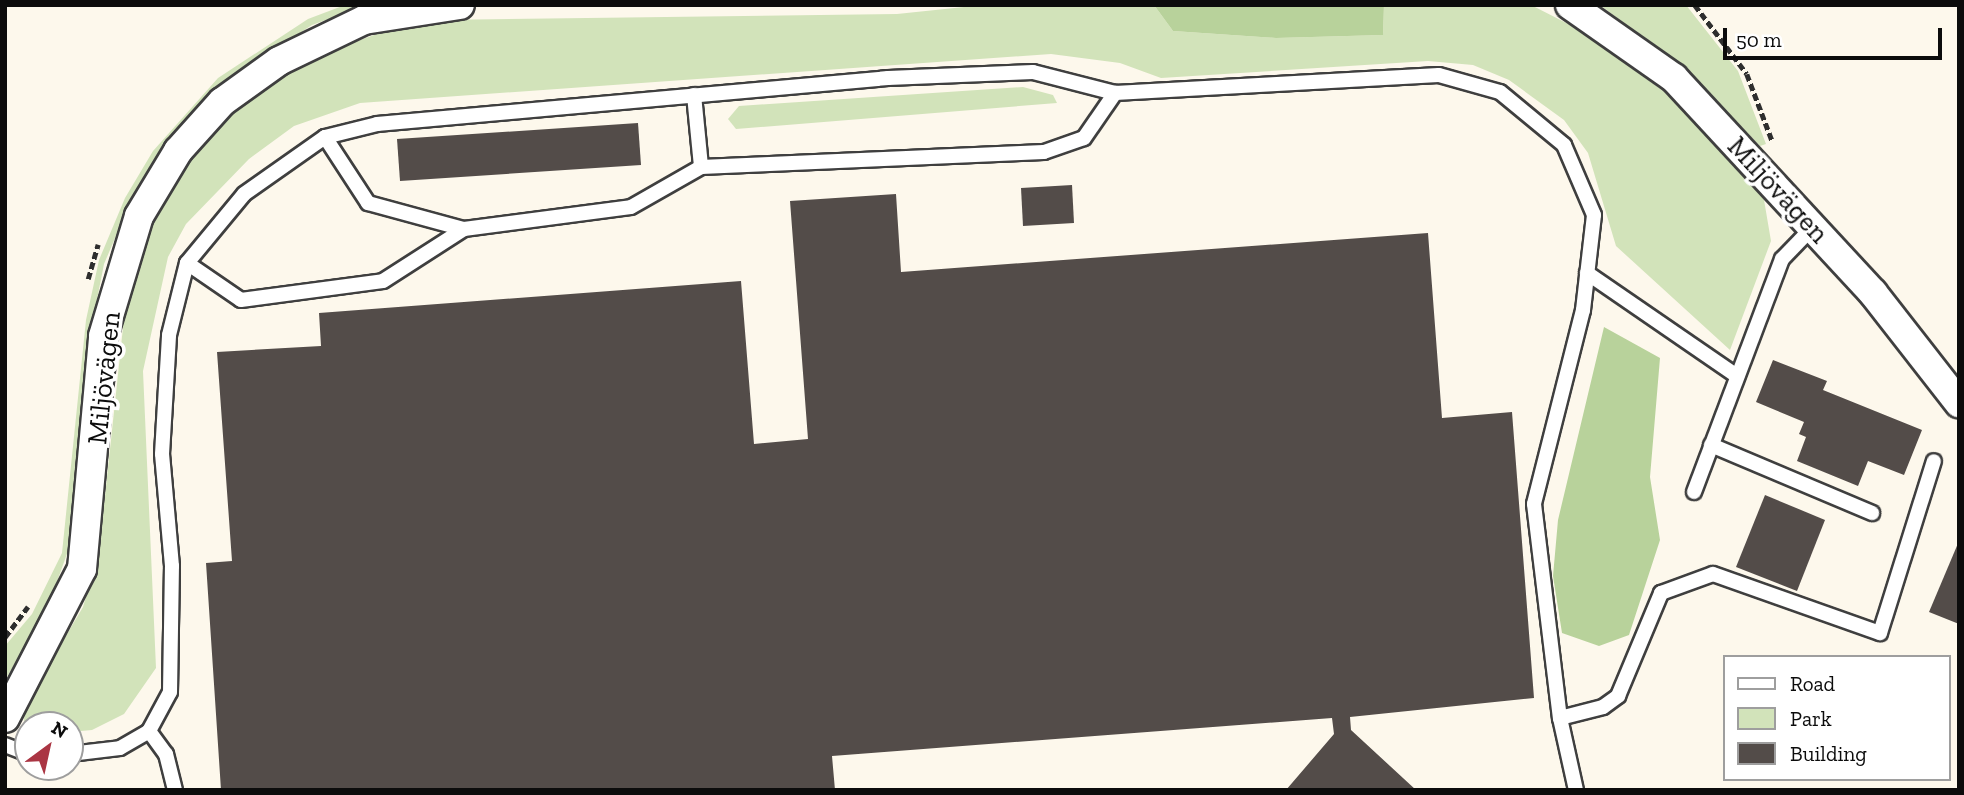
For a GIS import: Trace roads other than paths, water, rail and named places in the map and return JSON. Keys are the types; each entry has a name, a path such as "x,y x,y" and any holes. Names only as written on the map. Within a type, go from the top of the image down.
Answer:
{"street":[{"name":"Miljövägen","path":"5,718 82,569 103,337 139,216 178,152 222,102 279,61 363,20 460,5"},
{"name":"Miljövägen","path":"1570,5 1674,79 1813,227 1959,403"}],"lane":[{"path":"84,752 120,748 149,731 170,692 172,565 162,454 169,335 187,263 244,194 325,137 377,124 694,95 1033,72 1115,93 1439,75 1500,92 1564,145 1594,215 1583,310 1534,504 1560,718 1576,790"},
{"path":"325,137 368,203 464,229 631,207 701,167 1044,152 1084,138 1115,93"},
{"path":"694,95 701,167"},
{"path":"1694,492 1782,259 1813,227"},
{"path":"187,263 241,300 383,281 464,229"},
{"path":"1587,272 1737,376"},
{"path":"1711,445 1872,513"},
{"path":"1560,718 1603,707 1618,696 1661,593 1713,574 1880,633 1934,461"},
{"path":"149,731 166,754 175,790"}]}
